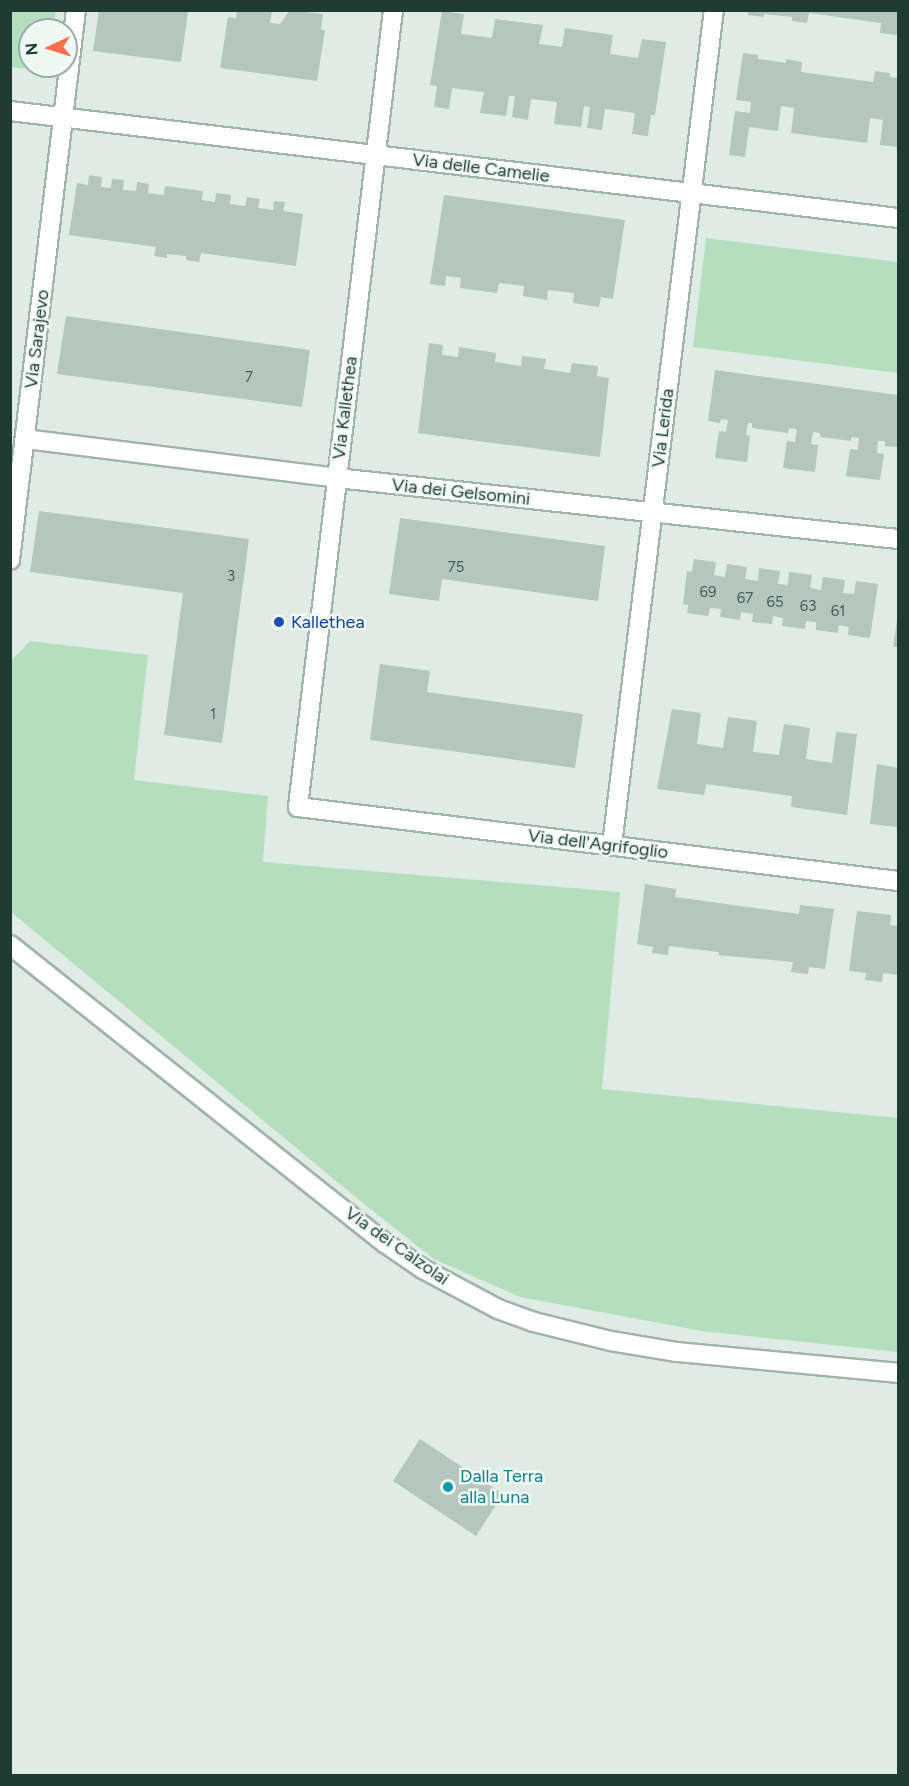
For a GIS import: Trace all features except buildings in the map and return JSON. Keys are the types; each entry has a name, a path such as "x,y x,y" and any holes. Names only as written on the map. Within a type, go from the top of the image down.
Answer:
{"street":[{"name":"Via Sarajevo","path":"10,560 76,10"},
{"name":"Via Kallethea","path":"298,807 393,10"},
{"name":"Via Lerida","path":"612,845 714,10"},
{"path":"10,111 63,117"},
{"name":"Via delle Camelie","path":"63,117 898,218"},
{"name":"Via dei Gelsomini","path":"25,439 337,478 898,539"},
{"name":"Via dell'Agrifoglio","path":"298,807 898,881"},
{"name":"Via dei Calzolai","path":"10,945 385,1243 423,1269 498,1309 534,1322 601,1338 677,1352 898,1373"}],"green space":[{"path":"11,10 56,11 55,18 18,18 18,68 11,67"},
{"path":"706,238 898,262 898,373 693,347"},
{"path":"30,641 148,655 134,780 268,796 263,862 620,892 602,1089 898,1118 898,1352 702,1331 520,1297 434,1259 369,1208 11,912 11,661"}],"place":[{"name":"Kallethea","path":"279,622"},
{"name":"Dalla Terra alla Luna","path":"448,1487"}]}
